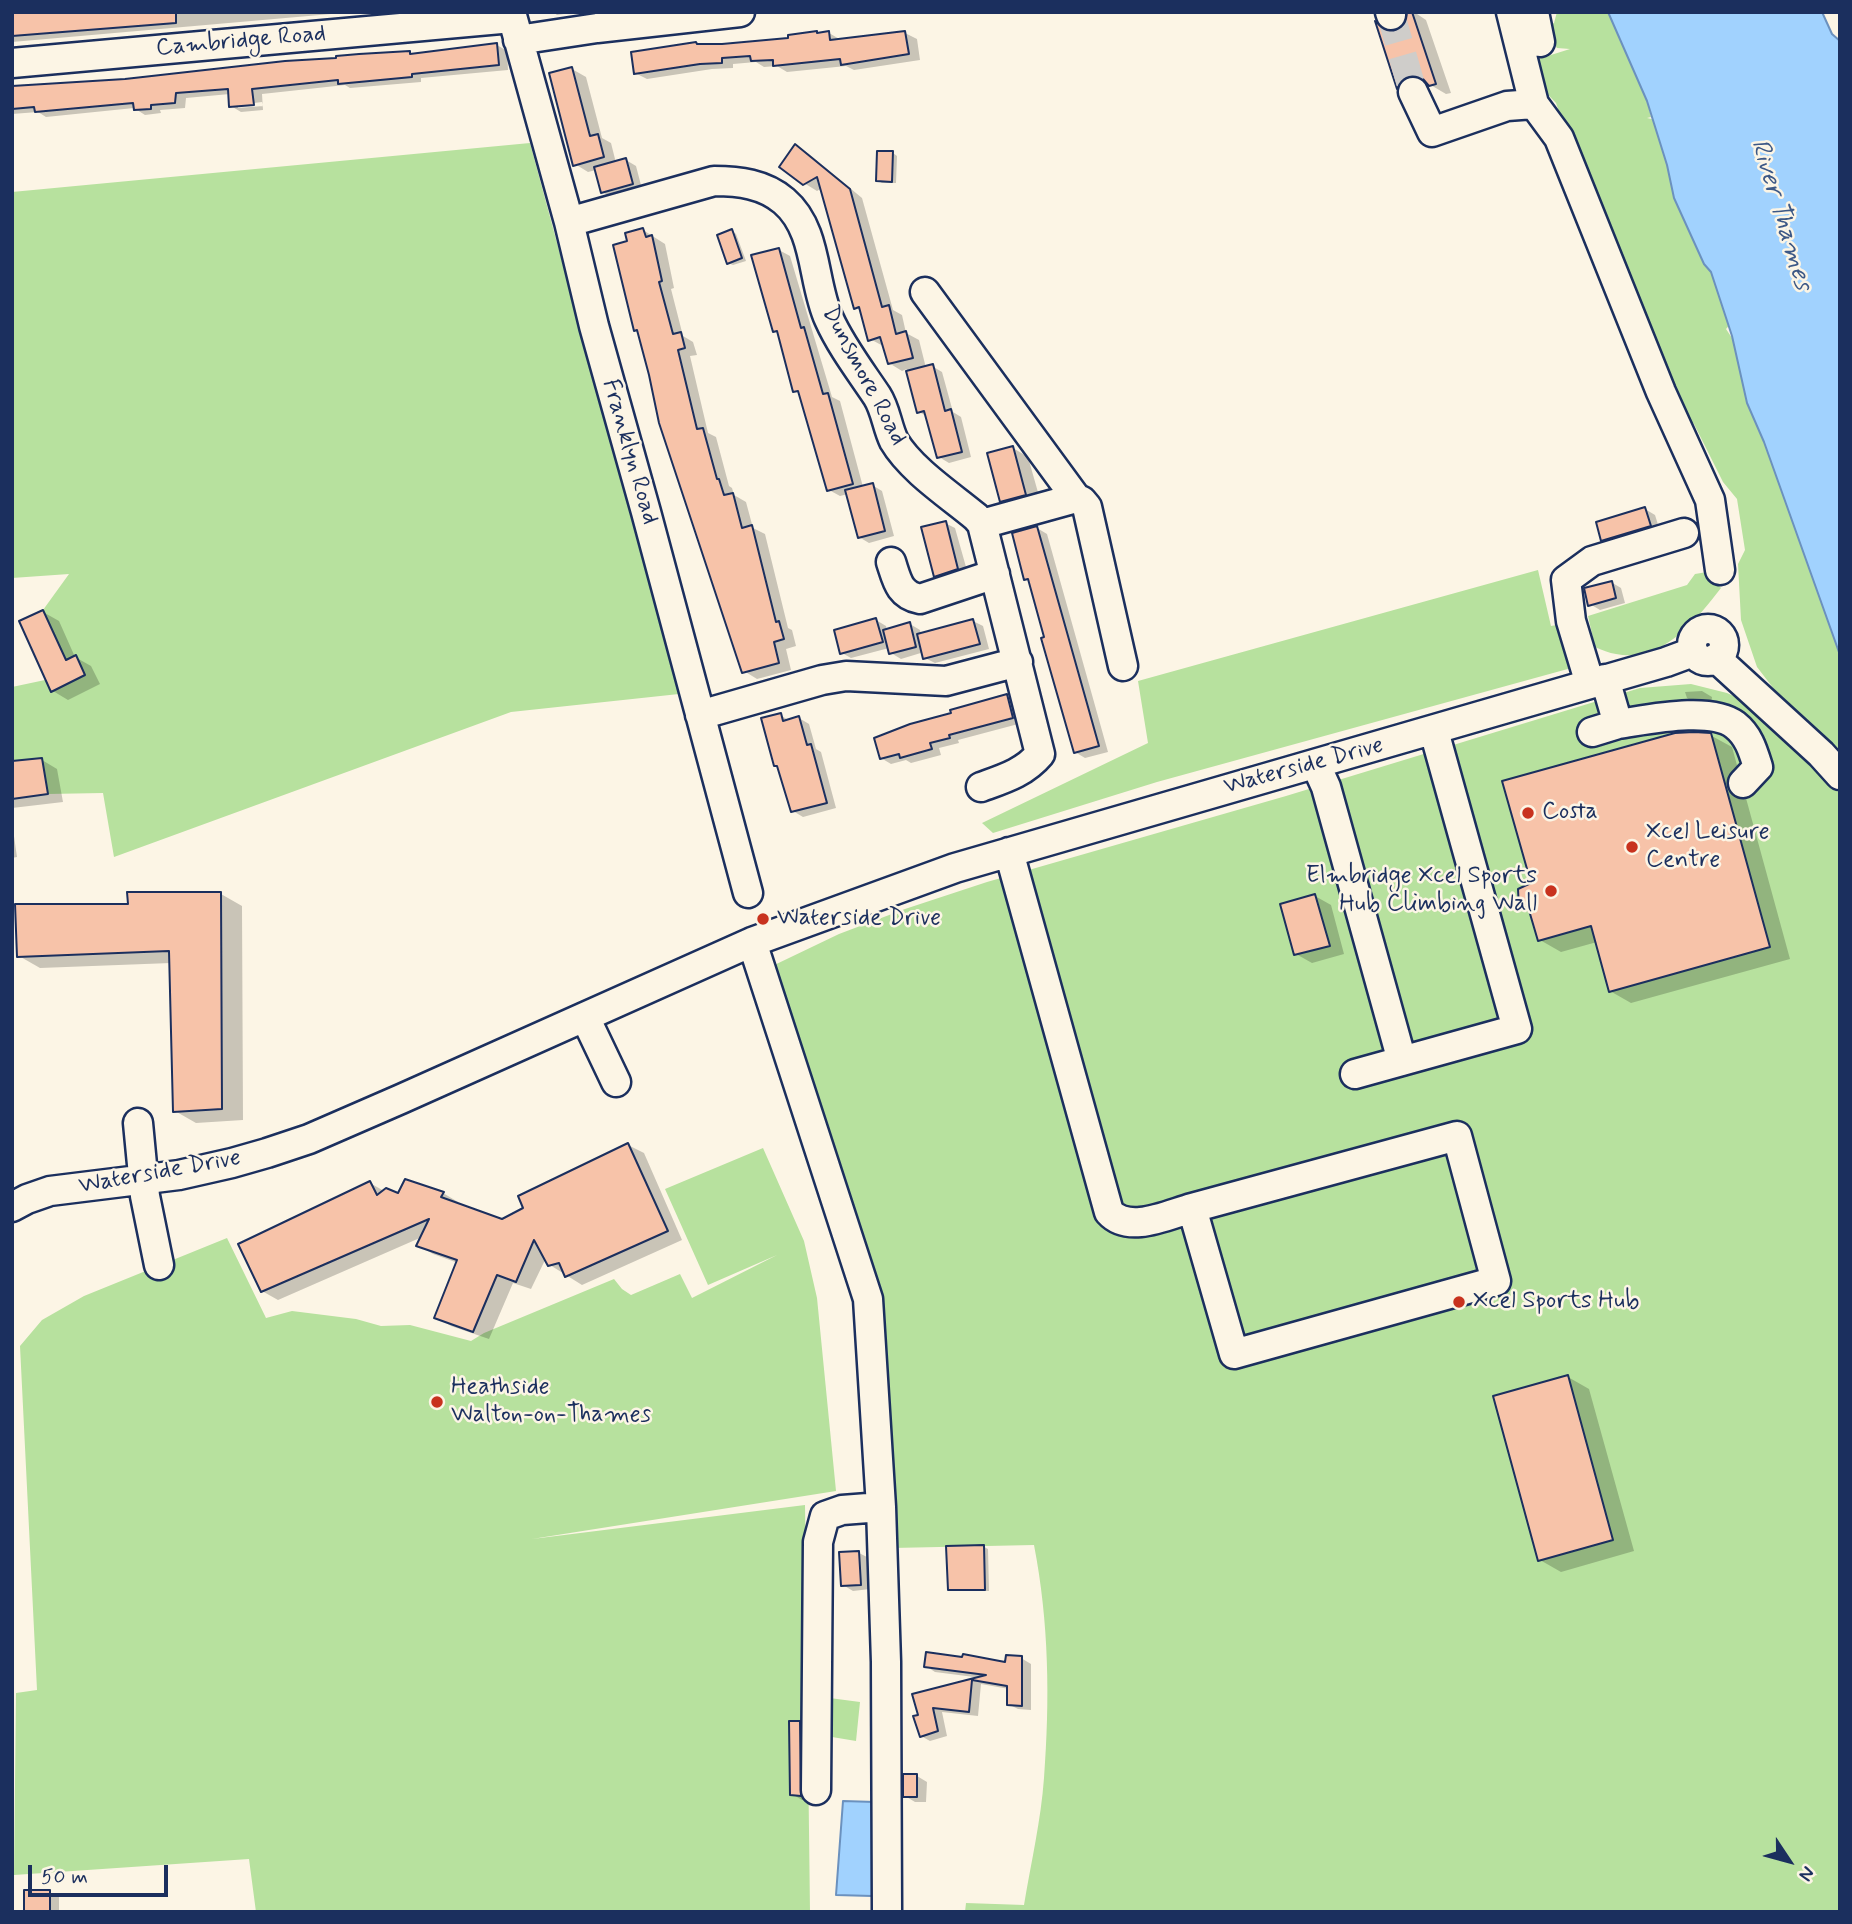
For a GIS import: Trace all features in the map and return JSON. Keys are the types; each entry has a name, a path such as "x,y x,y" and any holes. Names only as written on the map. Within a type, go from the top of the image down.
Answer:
{"street":[{"name":"Cambridge Road","path":"12,63 514,23 597,28 740,12"},
{"path":"1511,12 1534,104 1559,138 1661,392 1710,500 1720,570"},
{"path":"1534,12 1539,42"},
{"name":"Franklyn Road","path":"514,23 748,893"},
{"path":"1413,92 1432,132 1507,106 1534,104"},
{"name":"Dunsmore Road","path":"569,222 714,181 738,181 765,189 785,201 800,222 809,243 829,320 880,401 895,442 920,470 982,524"},
{"path":"925,292 1076,498 1087,507 1123,666"},
{"path":"981,787 1017,774 1032,764 1040,754 982,524 1076,498"},
{"path":"1684,533 1592,561 1566,580 1571,621 1598,682 1605,728 1662,717 1704,716 1724,719 1744,734 1758,767 1743,783"},
{"path":"891,562 900,589 910,597 920,599 995,574"},
{"name":"Waterside Drive","path":"12,1207 50,1191 145,1181 232,1163 309,1139 752,942 955,868 1171,803 1316,765 1666,662 1705,655 1821,754 1840,775"},
{"path":"700,715 822,680 846,676 946,681 1018,662"},
{"path":"1355,1074 1517,1029 1434,731"},
{"path":"1316,765 1326,787 1402,1061"},
{"path":"1009,852 1044,986 1109,1212 1115,1218 1128,1223 1192,1208 1457,1136 1496,1280 1234,1353 1192,1208"},
{"path":"752,942 869,1299 881,1507 886,1662 887,1912"},
{"path":"585,1017 616,1082"},
{"path":"138,1123 145,1196 159,1265"},
{"name":"Waterside Drive","path":"12,1183 50,1191"},
{"path":"816,1790 818,1542 825,1516 842,1510 881,1507"}],"green space":[{"path":"1557,12 1625,12 1651,117 1647,118 1661,121 1739,315 1726,329 1736,344 1840,647 1840,751 1777,693 1757,667 1741,620 1738,564 1745,550 1737,499 1723,482 1694,424 1673,406 1591,205 1556,103 1526,72 1535,60 1570,49 1557,48 1543,29 1554,23"},
{"path":"530,143 679,694 511,712 114,857 103,793 48,794 12,761 12,687 45,680 52,692 85,675 76,655 66,660 43,610 69,574 12,578 12,192"},
{"path":"1538,570 1551,626 1578,621 1575,667 1157,782 993,833 982,823 1148,743 1138,681"},
{"path":"1707,572 1721,588 1689,625 1663,646 1633,655 1613,654 1595,647 1588,616 1687,585 1695,574"},
{"name":"Xcel Sports Hub","path":"1691,684 1727,693 1761,708 1840,794 1840,1912 965,1912 966,1903 1024,1905 1041,1810 1047,1720 1043,1603 1034,1545 892,1548 879,1302 766,969 839,934 987,882 1286,796 1640,688"},
{"path":"763,1148 804,1241 817,1298 836,1491 532,1539 805,1505 810,1912 256,1912 249,1859 14,1875 16,1693 37,1690 20,1346 42,1320 84,1296 227,1238 266,1318 292,1311 356,1319 381,1326 410,1325 471,1341 484,1333 614,1279 631,1295 680,1274 692,1298 777,1255 708,1285 665,1189"},
{"path":"822,1697 860,1702 856,1741 820,1735"}],"water":[{"name":"River Thames","path":"1608,12 1822,12 1832,34 1840,41 1840,655 1764,442 1747,403 1732,336 1711,272 1704,264 1674,198 1667,165 1647,101"},
{"path":"843,1801 875,1802 878,1855 872,1896 836,1895"}],"building":[{"path":"12,12 176,12 176,23 12,36"},
{"path":"1407,12 1412,12 1436,84 1429,86 1414,75 1405,77 1397,89 1375,21 1387,31 1396,31 1404,25"},
{"path":"829,31 830,40 905,31 909,54 841,65 840,59 773,66 773,60 751,61 750,56 722,58 722,63 634,74 631,52 696,42 722,44 788,38 788,35"},
{"path":"497,43 499,65 412,74 412,77 338,84 338,80 252,89 254,105 229,107 228,89 176,93 175,103 151,105 151,109 134,110 133,103 35,112 34,107 12,109 12,86 125,79 359,54 410,51 410,54"},
{"path":"572,67 590,136 598,134 604,157 573,166 549,73"},
{"path":"795,144 850,189 882,307 889,305 896,334 906,331 913,358 888,364 880,337 868,341 859,307 854,309 817,177 803,185 779,167"},
{"path":"877,151 893,151 892,182 876,181"},
{"path":"626,158 633,184 601,193 594,167"},
{"path":"643,228 646,237 652,235 662,281 659,282 673,334 681,332 685,348 678,350 697,429 703,428 724,495 733,493 742,528 752,525 776,622 779,621 784,639 774,642 779,663 742,673 659,423 649,375 637,330 634,331 613,245 627,241 625,233"},
{"path":"732,229 742,258 727,264 717,235"},
{"path":"779,248 823,394 828,393 853,484 827,491 798,391 793,392 777,331 773,332 751,255"},
{"path":"933,364 945,411 951,409 962,452 937,458 924,411 917,413 906,371"},
{"path":"1013,446 1026,495 1000,502 987,453"},
{"path":"873,483 885,531 858,538 845,490"},
{"path":"1645,507 1651,526 1601,541 1596,522"},
{"path":"946,521 958,569 934,577 921,527"},
{"path":"1037,526 1099,746 1074,753 1041,638 1044,637 1028,579 1024,580 1012,533"},
{"path":"1612,581 1616,598 1588,606 1584,588"},
{"path":"43,610 66,660 76,655 85,675 51,692 19,621"},
{"path":"876,618 883,642 840,654 834,630"},
{"path":"973,619 980,644 923,659 917,634"},
{"path":"910,622 916,647 889,654 883,630"},
{"path":"1007,694 1013,718 949,735 950,738 930,743 932,749 900,758 899,754 880,759 874,738 910,724 951,713 950,710"},
{"path":"781,713 783,721 799,716 807,745 811,744 827,803 791,812 777,766 774,766 761,718"},
{"name":"Xcel Leisure Centre","path":"1675,733 1711,733 1770,947 1609,992 1591,926 1538,941 1528,907 1519,909 1518,889 1531,883 1502,781"},
{"path":"42,758 48,794 12,799 12,761"},
{"path":"127,892 221,892 222,1109 173,1112 169,951 17,957 15,904 128,904"},
{"path":"1315,894 1330,946 1294,955 1280,904"},
{"path":"628,1143 668,1231 565,1277 559,1263 548,1266 534,1240 516,1282 497,1275 473,1332 434,1318 457,1260 416,1246 429,1219 261,1292 238,1244 370,1181 377,1195 386,1188 398,1193 405,1179 444,1192 441,1197 502,1219 523,1208 518,1196"},
{"path":"1568,1375 1613,1540 1538,1561 1493,1396"},
{"path":"984,1545 985,1590 948,1590 946,1546"},
{"path":"859,1551 861,1585 841,1586 839,1552"},
{"path":"926,1652 962,1657 963,1654 1005,1662 1006,1655 1022,1656 1022,1706 1007,1705 1007,1686 972,1680 969,1712 933,1708 938,1731 920,1737 913,1716 918,1715 912,1694 986,1675 924,1667"},
{"path":"789,1721 800,1721 801,1796 790,1795"},
{"path":"903,1774 917,1774 917,1797 903,1797"},
{"path":"24,1890 50,1890 50,1912 24,1912"}],"tunnel":[{"path":"1391,15 1413,92"}],"place":[{"name":"Costa","path":"1528,813"},
{"name":"Xcel Leisure Centre","path":"1632,847"},
{"name":"Elmbridge Xcel Sports Hub Climbing Wall","path":"1551,891"},
{"name":"Waterside Drive","path":"763,919"},
{"name":"Xcel Sports Hub","path":"1459,1302"},
{"name":"Heathside Walton-on-Thames","path":"437,1402"}]}
